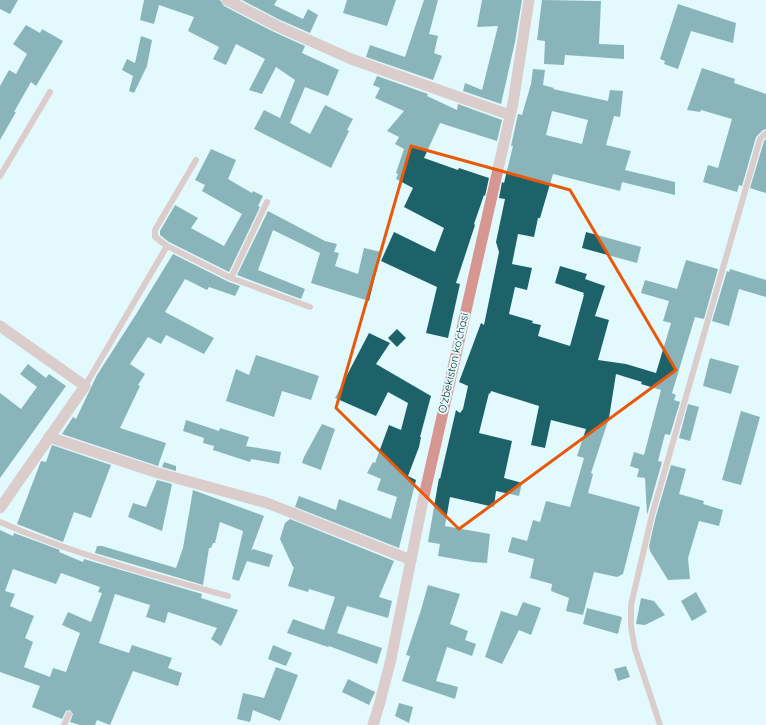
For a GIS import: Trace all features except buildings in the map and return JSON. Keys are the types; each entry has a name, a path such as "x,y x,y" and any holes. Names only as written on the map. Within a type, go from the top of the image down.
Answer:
{"street":[{"path":"227,0 275,25 352,59 510,115"},
{"name":"O'zbekiston ko'chasi","path":"373,725 392,659 422,504 510,115 529,0"},
{"path":"0,326 85,386 0,508"},
{"path":"49,437 158,473 267,503 412,560"}],"lane":[{"path":"0,176 50,92"},
{"path":"660,725 635,649 631,626 631,605 652,515 760,139 766,133"},
{"path":"196,160 155,230 155,237 167,246 231,278 310,307"},
{"path":"231,278 267,202"},
{"path":"85,386 167,246"},
{"path":"0,522 38,539 155,576 228,596"},
{"path":"64,725 69,714"}],"highlighted area":[{"path":"411,146 570,190 676,370 459,529 336,408"}]}
